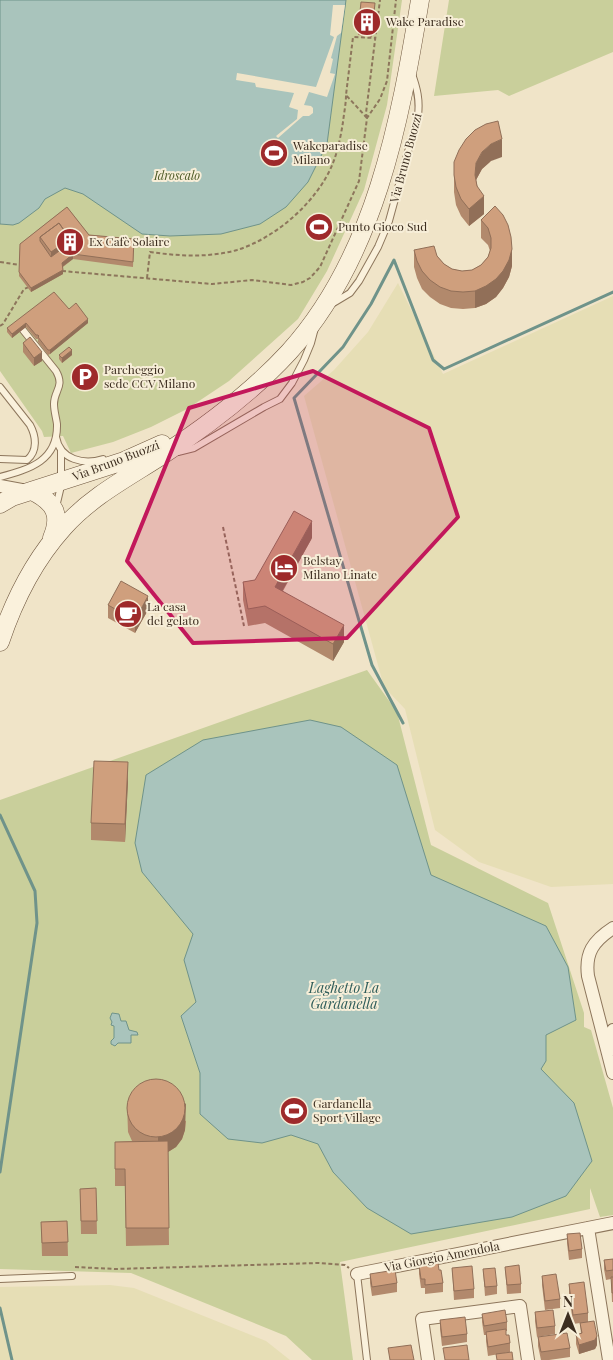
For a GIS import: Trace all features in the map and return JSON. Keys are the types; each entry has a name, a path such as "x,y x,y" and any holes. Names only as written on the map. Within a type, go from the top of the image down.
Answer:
{"main road":[{"name":"Via Bruno Buozzi","path":"49,545 65,526 102,493 249,391 288,352 318,313 332,292 354,251 374,201 399,116 420,0"},
{"name":"Via Bruno Buozzi","path":"0,504 12,497 162,450"},
{"path":"0,642 3,626 17,597 49,545 56,528 56,511 46,499 31,491"}],"street":[{"path":"0,486 31,491"},
{"path":"612,1068 587,968 588,955 594,945 613,928"},
{"path":"594,945 604,942 613,943"},
{"path":"612,1068 613,1030"},
{"name":"Via Giorgio Amendola","path":"357,1274 613,1223"},
{"path":"588,1228 607,1358"},
{"path":"428,1360 422,1319 520,1306 528,1360"}],"lane":[{"name":"Via Bruno Buozzi","path":"162,450 194,448 280,399 292,383 311,344 318,313"},
{"path":"0,478 27,469 40,462 51,450 56,436 57,424 54,403 60,378 23,330"},
{"path":"0,387 30,424 35,444 32,455 27,460 0,459"},
{"path":"56,436 61,450 61,481 56,511"},
{"path":"61,450 72,459 83,461 98,460 111,456"},
{"path":"127,452 162,450"},
{"path":"357,1274 367,1360"},
{"path":"0,1279 69,1276"}],"path":[{"path":"59,270 212,284 252,280 291,285 310,278 320,267 358,181 380,0"},
{"path":"367,118 380,99 387,81 396,0"},
{"path":"146,278 150,252 172,255 212,255 236,250 256,242 288,222 312,198 333,164 339,141 353,37 375,38"},
{"path":"346,95 367,118"},
{"path":"0,262 20,265"},
{"path":"0,326 24,289 31,286"},
{"path":"223,527 244,626"},
{"path":"69,1276 64,1267 116,1269 318,1263 345,1265 357,1274"}],"highlighted area":[{"path":"313,371 429,428 458,517 347,638 193,643 127,561 189,408"}],"shaded area":[{"path":"398,283 443,374 613,296 613,884 551,887 479,862 435,830 405,709 384,687 304,396 334,370 368,332"},
{"path":"110,1285 134,1288 266,1341 290,1360 0,1360 0,1287"}],"green space":[{"name":"Idroscalo","path":"0,0 402,0 387,105 364,190 327,271 298,319 229,381 187,409 151,427 113,442 71,453 63,436 44,437 42,431 0,371"},
{"path":"449,0 613,0 613,52 509,96 498,90 434,96"},
{"name":"Gardanella Sport Village","path":"367,670 397,712 431,845 548,903 584,1013 584,1027 591,1030 613,1108 613,1215 600,1217 590,1188 590,1209 340,1262 353,1360 312,1360 286,1336 131,1273 0,1269 0,800"}],"water":[{"name":"Idroscalo","path":"0,0 346,0 327,144 308,182 286,207 260,224 221,234 170,236 142,234 83,194 65,188 45,199 39,208 19,223 13,225 0,224"},
{"name":"Laghetto La Gardanella","path":"310,720 341,727 397,765 431,875 546,926 568,967 576,1020 546,1035 546,1061 541,1069 574,1103 592,1161 566,1196 512,1217 411,1234 367,1208 333,1172 318,1144 291,1135 262,1143 228,1139 200,1114 200,1073 181,1016 196,1002 184,960 193,934 142,872 135,843 146,775 203,740"},
{"path":"112,1013 119,1014 121,1021 126,1021 129,1030 137,1032 138,1035 131,1035 131,1043 118,1043 115,1046 111,1044 114,1038 114,1026 111,1025 110,1018"}],"pier":[{"path":"333,5 345,5 341,33 337,36 331,58 333,59 330,73 335,74 327,97 309,92 304,105 311,106 313,113 309,116 303,116 278,138 276,136 297,119 298,110 289,107 294,93 256,87 255,83 236,80 237,73 316,87 334,37 330,35"}],"building":[{"name":"Wake Paradise","path":"361,2 375,3 372,32 358,31"},
{"path":"498,121 502,139 491,144 482,152 476,163 475,175 477,186 484,196 469,209 461,199 456,187 454,162 466,139 475,130 486,124"},
{"path":"495,206 503,215 508,225 512,249 509,260 496,279 475,291 463,292 451,291 440,287 430,280 422,271 414,250 434,246 437,256 444,264 452,269 472,270 481,265 488,257 491,248 491,238 488,228 481,220"},
{"name":"Ex Cafè Solaire","path":"67,207 89,235 134,239 133,262 73,254 62,263 63,270 31,288 19,272 20,244","holes":["59,223 70,239 70,243 51,257 40,241 40,237"]},
{"path":"59,223 70,239 51,252 40,237"},
{"path":"54,292 69,309 76,303 88,319 50,350 26,323 12,334 7,328"},
{"path":"30,337 42,352 34,358 23,343"},
{"path":"69,347 72,350 62,358 59,355"},
{"path":"294,511 312,521 275,587 344,625 333,644 265,606 248,609 243,582 255,580"},
{"path":"121,581 148,596 135,620 108,605"},
{"path":"94,761 128,762 125,824 91,823"},
{"path":"150,1079 162,1079 177,1087 185,1102 185,1114 177,1129 162,1137 150,1137 135,1129 127,1114 127,1102 135,1087"},
{"path":"168,1141 169,1228 126,1228 125,1169 115,1169 115,1142"},
{"path":"96,1188 97,1221 81,1221 80,1189"},
{"path":"67,1221 68,1242 42,1243 41,1222"},
{"path":"580,1233 582,1249 569,1251 567,1234"},
{"path":"613,1259 613,1270 606,1271 604,1260"},
{"path":"438,1263 443,1283 425,1285 425,1279 421,1279 419,1265"},
{"path":"519,1265 521,1284 507,1285 505,1267"},
{"path":"472,1266 474,1289 454,1291 452,1268"},
{"path":"495,1268 497,1286 485,1287 483,1269"},
{"path":"395,1270 397,1283 372,1287 370,1274"},
{"path":"556,1274 560,1299 545,1301 542,1276"},
{"path":"611,1277 613,1277 613,1293 612,1293"},
{"path":"584,1282 588,1313 573,1315 569,1284"},
{"path":"505,1310 507,1322 484,1326 482,1314"},
{"path":"553,1310 555,1326 537,1328 535,1312"},
{"path":"465,1317 467,1334 442,1337 440,1320"},
{"path":"594,1321 597,1336 595,1340 579,1345 576,1335 582,1333 580,1323"},
{"path":"506,1329 506,1335 509,1335 510,1343 488,1347 486,1332"},
{"path":"567,1333 570,1348 541,1352 538,1337"},
{"path":"411,1345 414,1360 390,1360 388,1348"},
{"path":"467,1345 469,1360 445,1360 443,1348"},
{"path":"512,1352 513,1360 497,1360 496,1354"}],"waterway":[{"path":"403,723 372,665 294,398 343,347 371,304 394,260 433,360 444,369 613,292"},
{"path":"0,815 35,891 37,923 0,1172"},
{"path":"0,1308 12,1360"}],"place":[{"name":"Wake Paradise","path":"367,22"},
{"name":"Wakeparadise Milano","path":"274,153"},
{"name":"Punto Gioco Sud","path":"319,227"},
{"name":"Ex Cafè Solaire","path":"70,242"},
{"name":"Parcheggio sede CCV Milano","path":"85,377"},
{"name":"Belstay Milano Linate","path":"284,568"},
{"name":"La casa del gelato","path":"128,614"},
{"name":"Gardanella Sport Village","path":"294,1111"}]}
